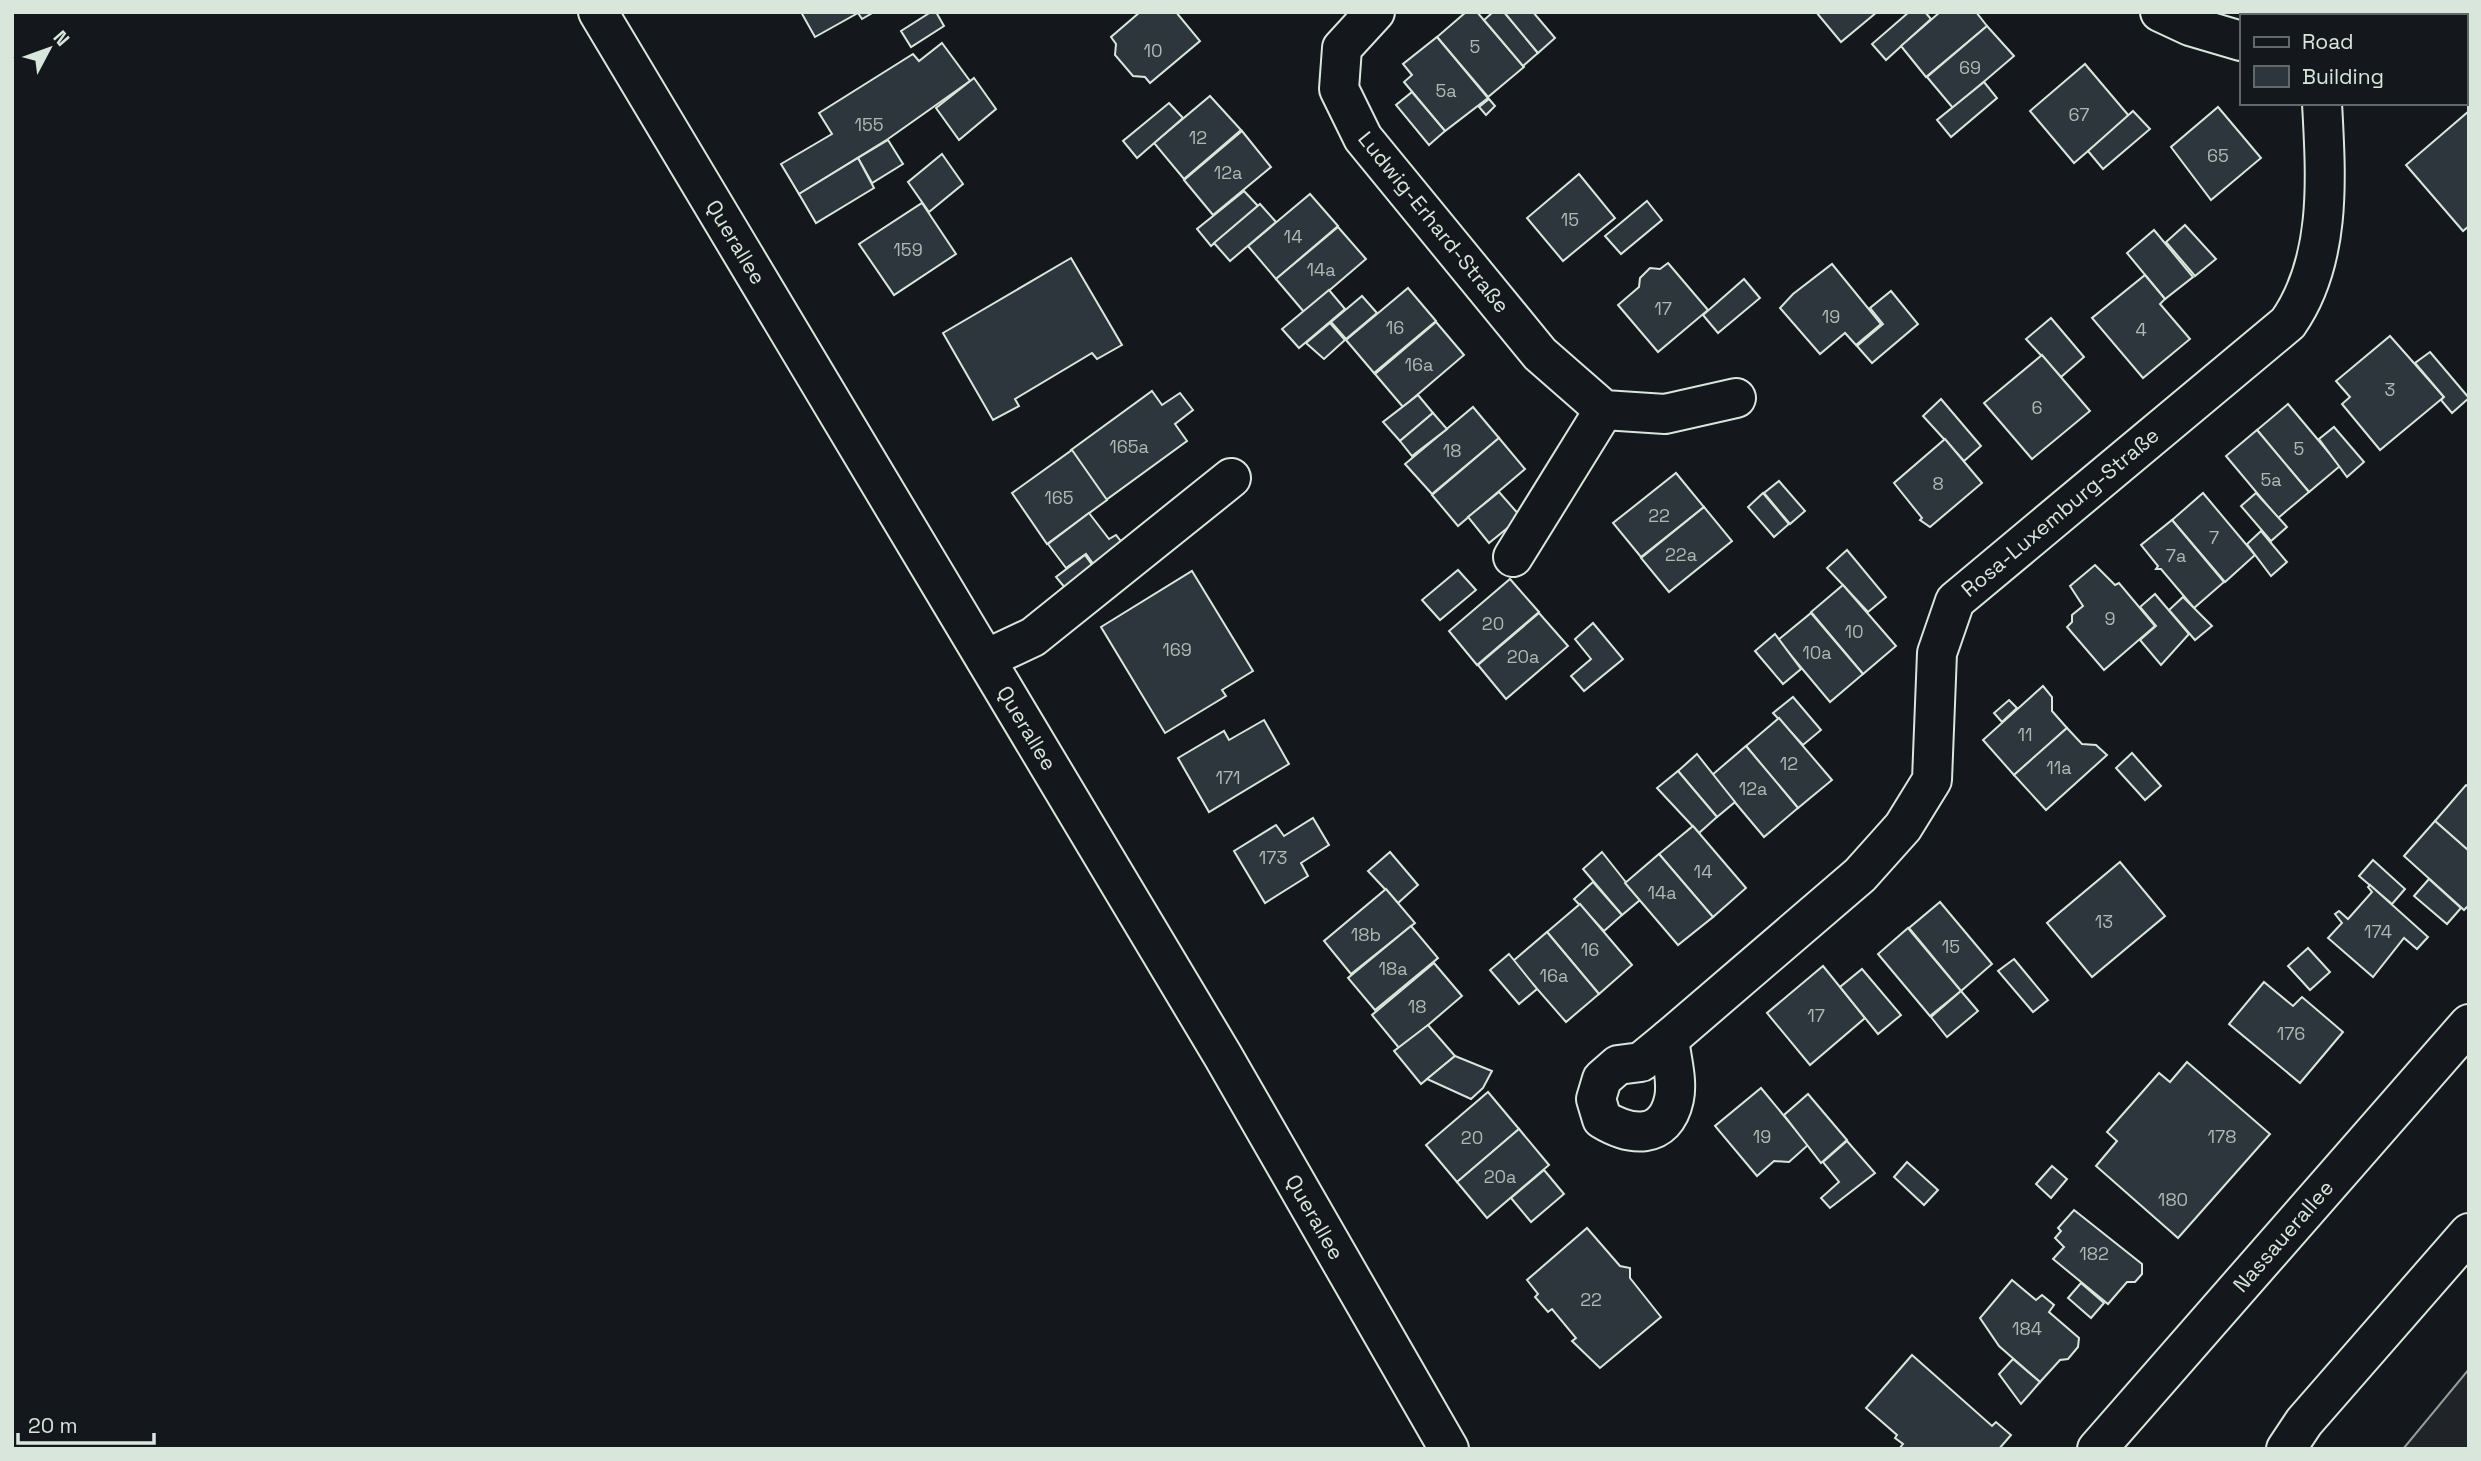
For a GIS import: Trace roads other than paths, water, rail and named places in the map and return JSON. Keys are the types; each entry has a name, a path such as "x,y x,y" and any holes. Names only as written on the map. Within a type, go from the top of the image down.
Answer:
{"street":[{"name":"Querallee","path":"598,12 1223,1056 1449,1449"},
{"name":"Ludwig-Erhard-Straße","path":"1375,12 1342,48 1339,89 1363,138 1540,354 1604,410"},
{"path":"2160,12 2190,26 2240,41"},
{"name":"Rosa-Luxemburg-Straße","path":"1669,1039 1860,875 1903,827 1932,780 1937,653 1955,601 2288,323 2301,304 2318,255 2324,197 2322,105"},
{"path":"1513,557 1604,410 1665,414 1736,398"},
{"path":"986,659 1033,637 1231,478"},
{"name":"Nassauerallee","path":"2097,1449 2469,1024"},
{"path":"2286,1449 2304,1422 2469,1233"}]}
